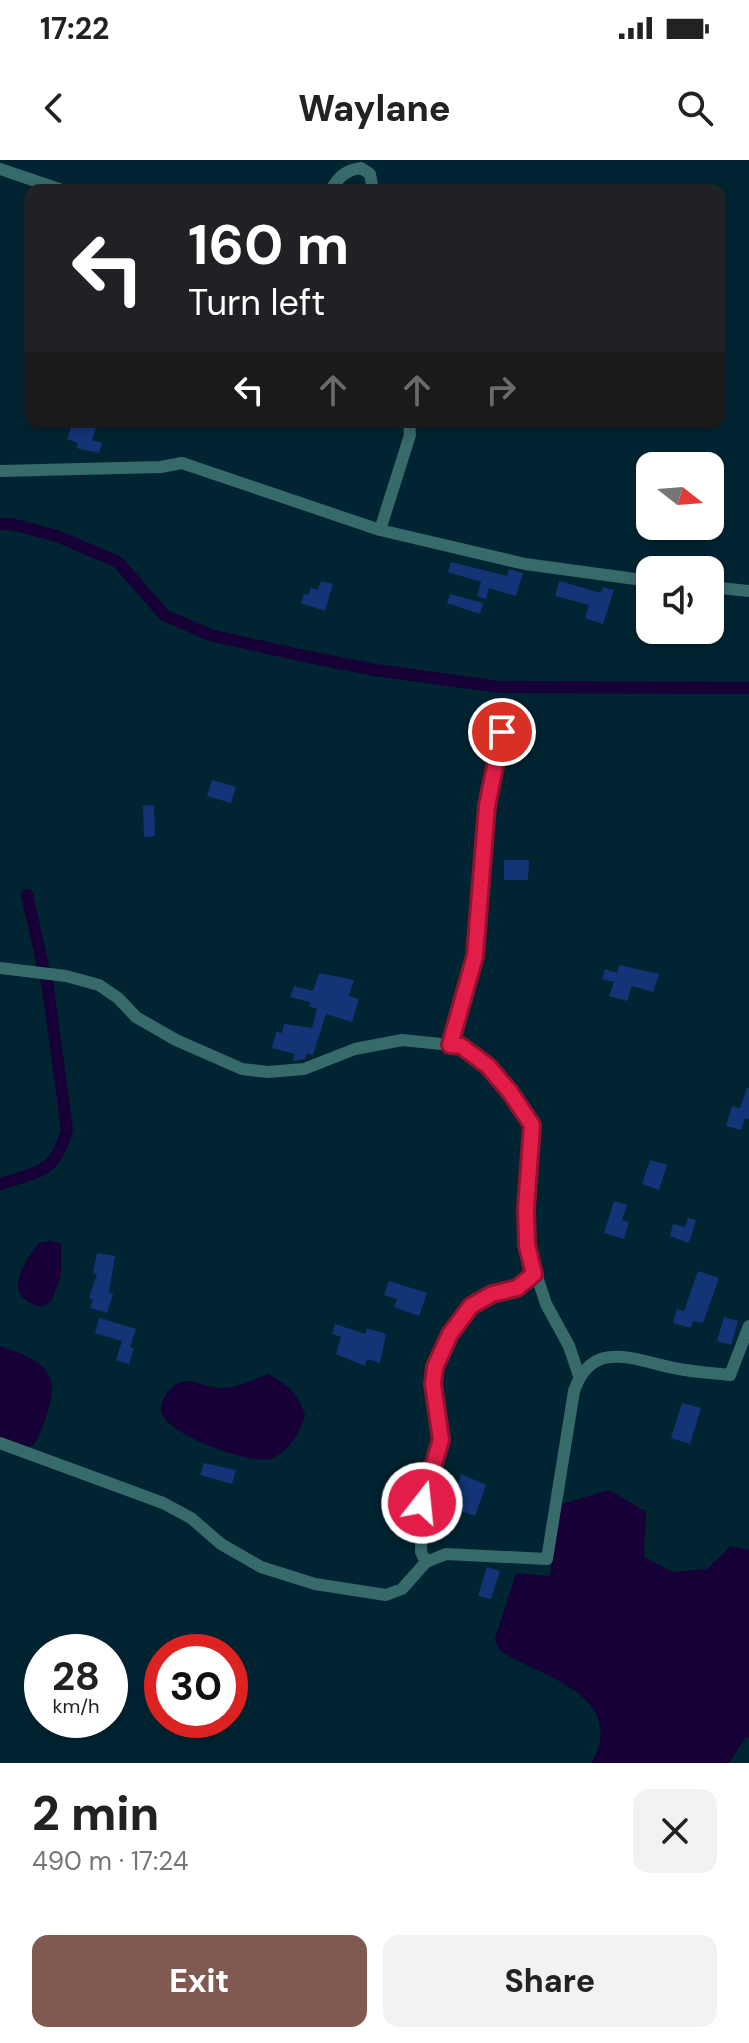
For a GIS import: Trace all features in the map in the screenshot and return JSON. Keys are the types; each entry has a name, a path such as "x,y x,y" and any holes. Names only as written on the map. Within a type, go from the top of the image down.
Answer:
{"street":[{"path":"335,184 349,169 361,168 370,174 372,184"},
{"path":"0,169 44,184"},
{"path":"380,530 410,435 409,428"},
{"path":"0,471 161,467 182,463 380,530 525,564 636,579"},
{"path":"724,588 749,591"},
{"path":"450,1045 475,956 487,806 502,732"},
{"path":"0,968 66,976 109,990 136,1017 176,1040 242,1069 268,1072 304,1069 355,1049 402,1040 461,1046 488,1066 532,1125 527,1245 534,1274 569,1346 579,1376"},
{"path":"426,1562 421,1552 422,1503 441,1440 433,1384 435,1367 450,1334 471,1306 492,1294 517,1288 534,1274"},
{"path":"0,1443 163,1503 191,1518 221,1544 261,1567 315,1584 393,1594 402,1589 426,1562 446,1554 547,1559 572,1404 579,1376 591,1362 622,1356 677,1369 730,1375 749,1326"}],"shaded area":[{"path":"50,1241 61,1244 61,1276 51,1302 41,1307 21,1296 19,1280 39,1243"},
{"path":"0,1346 40,1364 51,1380 50,1404 34,1445 26,1447 0,1437"},
{"path":"268,1374 291,1390 305,1415 294,1440 273,1458 248,1458 212,1447 179,1431 162,1414 165,1396 179,1383 189,1381 227,1388"},
{"path":"609,1490 646,1512 644,1557 672,1572 707,1569 731,1546 749,1550 749,1737 745,1738 729,1763 592,1763 600,1739 599,1720 590,1704 557,1680 499,1650 495,1639 516,1573 550,1576 559,1505"}],"building":[{"path":"71,428 96,428 92,440 102,443 99,453 76,448 78,443 67,439"},
{"path":"451,562 507,576 509,569 523,573 516,596 489,588 486,599 477,596 481,582 448,572"},
{"path":"321,581 333,584 325,611 301,603 304,594 308,595 311,588 318,590"},
{"path":"559,581 601,593 603,587 614,590 603,624 585,618 589,605 555,596"},
{"path":"450,594 483,603 480,614 447,603"},
{"path":"212,780 236,787 231,803 207,796"},
{"path":"154,805 155,836 144,837 143,806"},
{"path":"504,860 529,860 528,880 504,880"},
{"path":"619,965 659,974 653,992 632,986 627,1001 609,996 614,982 602,979 605,969 617,973"},
{"path":"319,973 354,980 349,996 359,999 352,1022 326,1014 313,1055 307,1053 305,1059 293,1061 295,1054 272,1048 276,1032 282,1033 284,1024 312,1028 317,1009 309,1006 310,1002 290,997 294,986 313,991"},
{"path":"747,1088 749,1119 745,1118 741,1130 726,1126 732,1106 740,1108"},
{"path":"650,1160 667,1165 659,1190 642,1184"},
{"path":"614,1201 627,1205 622,1220 629,1222 624,1239 604,1233"},
{"path":"688,1218 696,1220 689,1243 670,1236 673,1224 685,1227"},
{"path":"97,1253 115,1256 109,1292 113,1294 107,1313 90,1308 93,1300 89,1298 97,1274 93,1273"},
{"path":"698,1271 719,1278 703,1323 693,1321 691,1328 673,1323 677,1309 684,1311"},
{"path":"389,1281 427,1293 419,1316 394,1307 397,1299 384,1295"},
{"path":"724,1317 738,1321 731,1345 717,1341"},
{"path":"99,1318 136,1329 129,1364 116,1360 122,1341 95,1333"},
{"path":"335,1324 365,1334 367,1328 386,1334 380,1363 367,1359 365,1366 336,1354 341,1337 332,1334"},
{"path":"682,1403 701,1408 690,1444 671,1438"},
{"path":"204,1463 236,1470 232,1484 200,1475"},
{"path":"461,1474 486,1485 475,1516 460,1511 463,1500 454,1497"},
{"path":"487,1567 500,1571 491,1599 478,1596"}],"waterway":[{"path":"0,524 57,536 118,562 164,615 210,635 299,655 375,670 500,687 749,688"},
{"path":"0,1184 35,1173 51,1163 63,1144 67,1129 48,988 27,895"}],"route":[{"path":"422,1503 441,1440 433,1384 435,1367 450,1334 471,1306 492,1294 517,1288 534,1274 527,1245 526,1209 532,1125 488,1066 461,1046 450,1045 475,956 487,806 502,732"}]}
